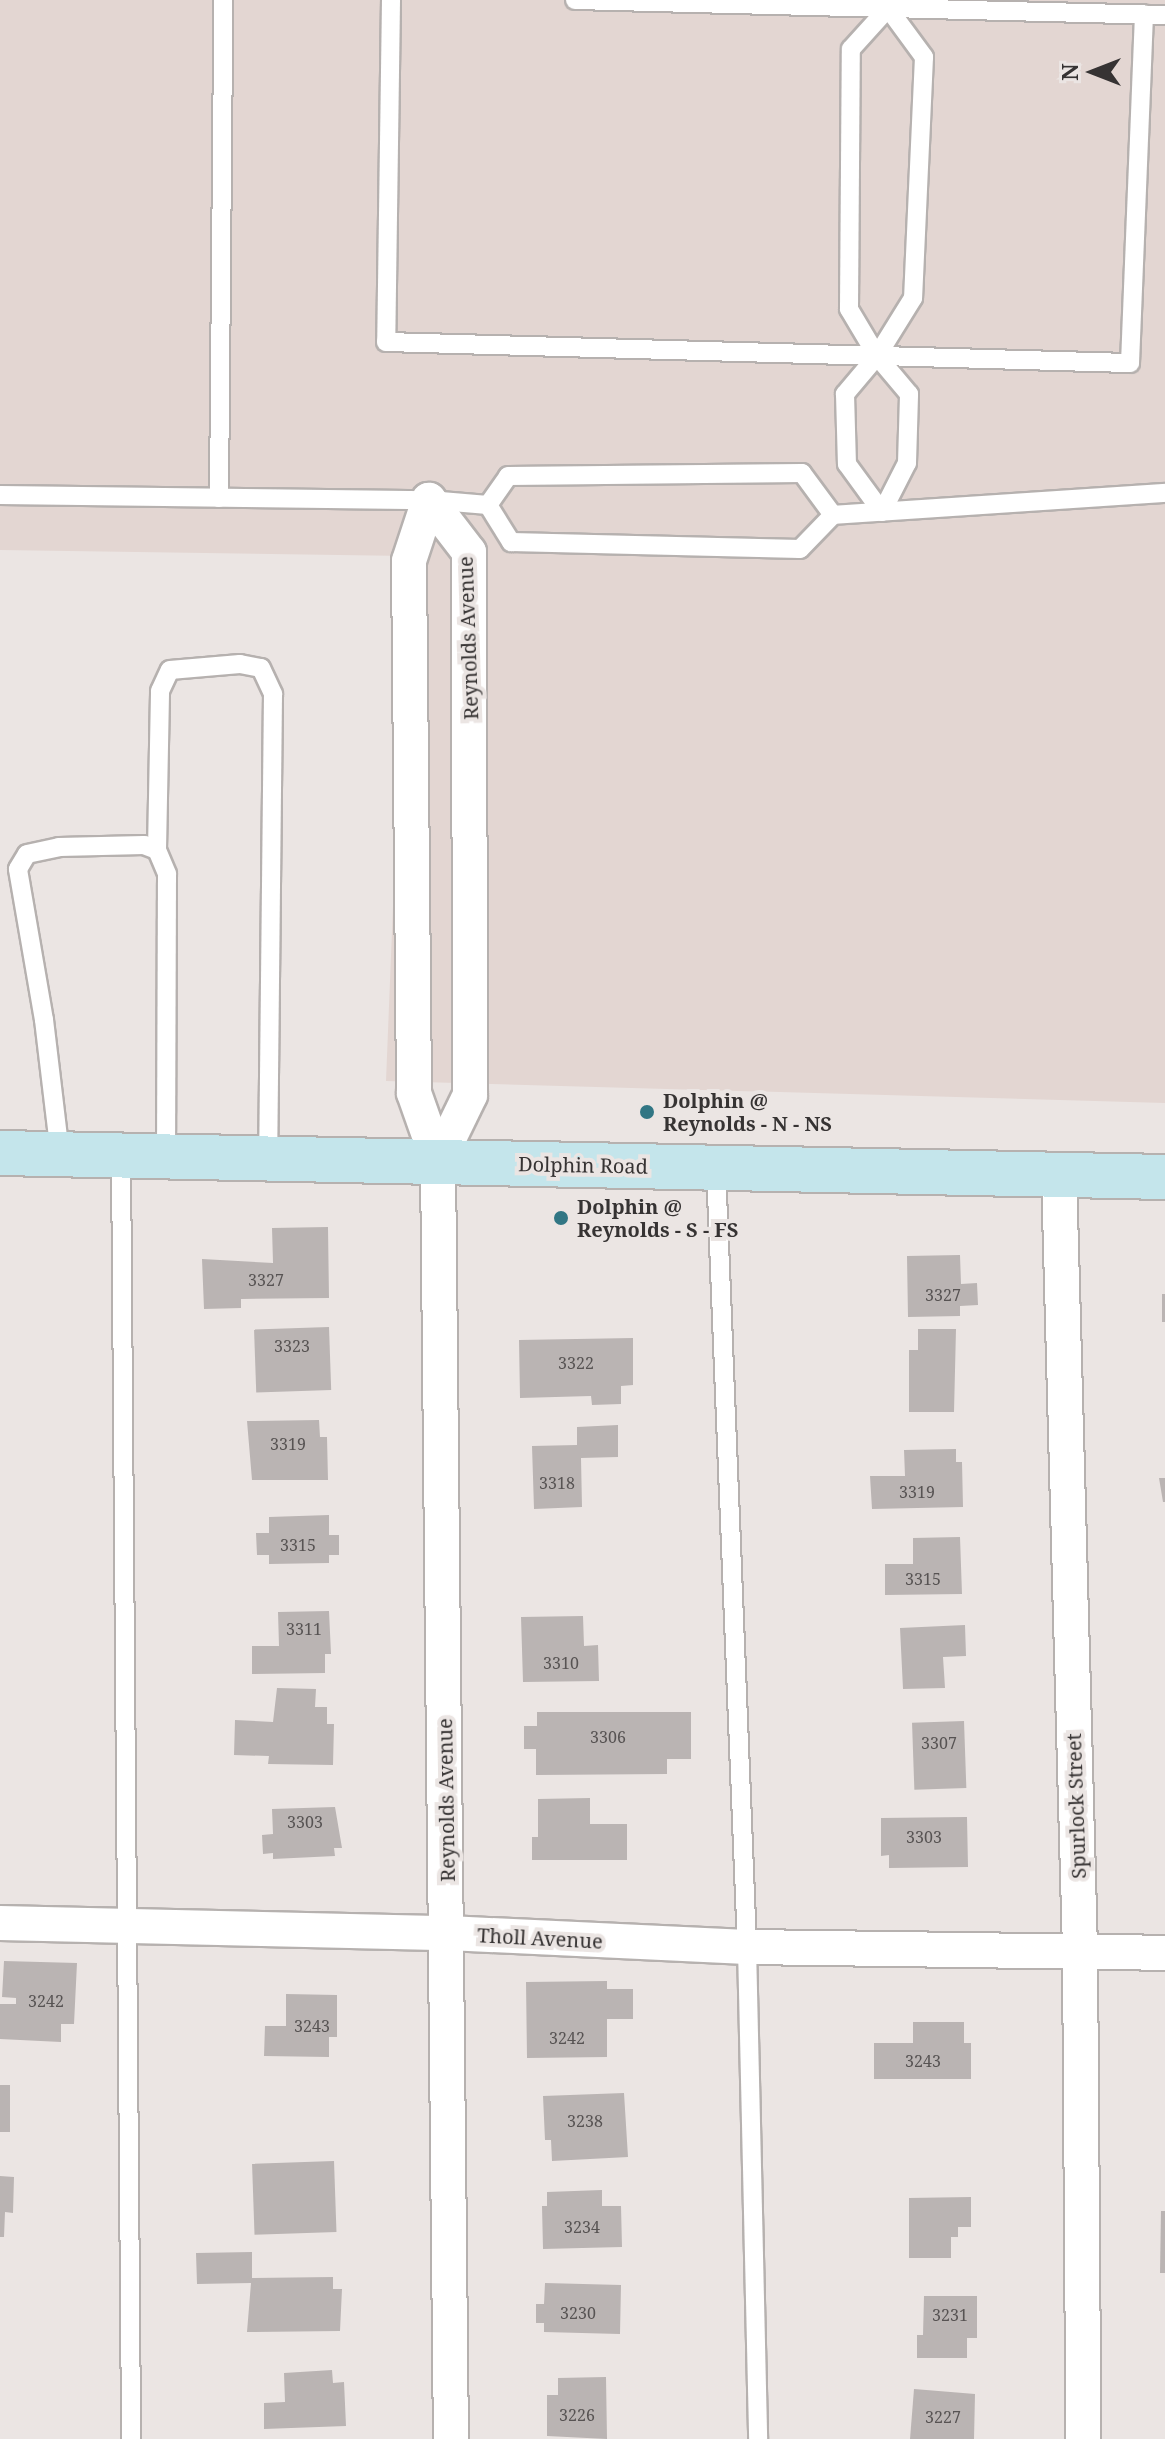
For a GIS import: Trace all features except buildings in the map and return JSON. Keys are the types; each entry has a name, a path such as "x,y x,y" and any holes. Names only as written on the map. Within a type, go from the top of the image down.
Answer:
{"main road":[{"name":"Dolphin Road","path":"0,1153 1165,1177"}],"street":[{"name":"Reynolds Avenue","path":"429,500 469,552 470,1095 438,1161"},
{"name":"Reynolds Avenue","path":"429,500 409,561 414,1093 438,1161 451,2439"},
{"name":"Spurlock Street","path":"1059,1174 1080,1950 1083,2439"},
{"name":"Tholl Avenue","path":"0,1923 448,1933 747,1947 1165,1953"}],"lane":[{"path":"219,498 223,0"},
{"path":"391,0 386,342 1130,363 1144,14"},
{"path":"575,0 1165,15"},
{"path":"882,512 847,464 845,394 877,356 913,298 924,57 888,8"},
{"path":"882,512 907,463 909,394 877,356 849,309 851,49 888,8"},
{"path":"488,505 508,476 802,473 833,515"},
{"path":"488,505 511,542 800,549 833,515 1165,493"},
{"path":"0,495 429,500 488,505"},
{"path":"166,1157 167,874 157,850 160,691 170,670 240,664 261,668 273,694 268,1159"},
{"path":"60,1154 44,1020 18,869 27,854 59,847 144,845 157,850"},
{"path":"121,1156 130,1926 131,2439"},
{"path":"716,1168 747,1947 758,2439"}],"shaded area":[{"path":"0,0 1165,0 1165,1103 386,1081 407,556 0,550"}],"place":[{"name":"Dolphin @ Reynolds - N - NS","path":"647,1112"},
{"name":"Dolphin @ Reynolds - S - FS","path":"561,1218"}]}
